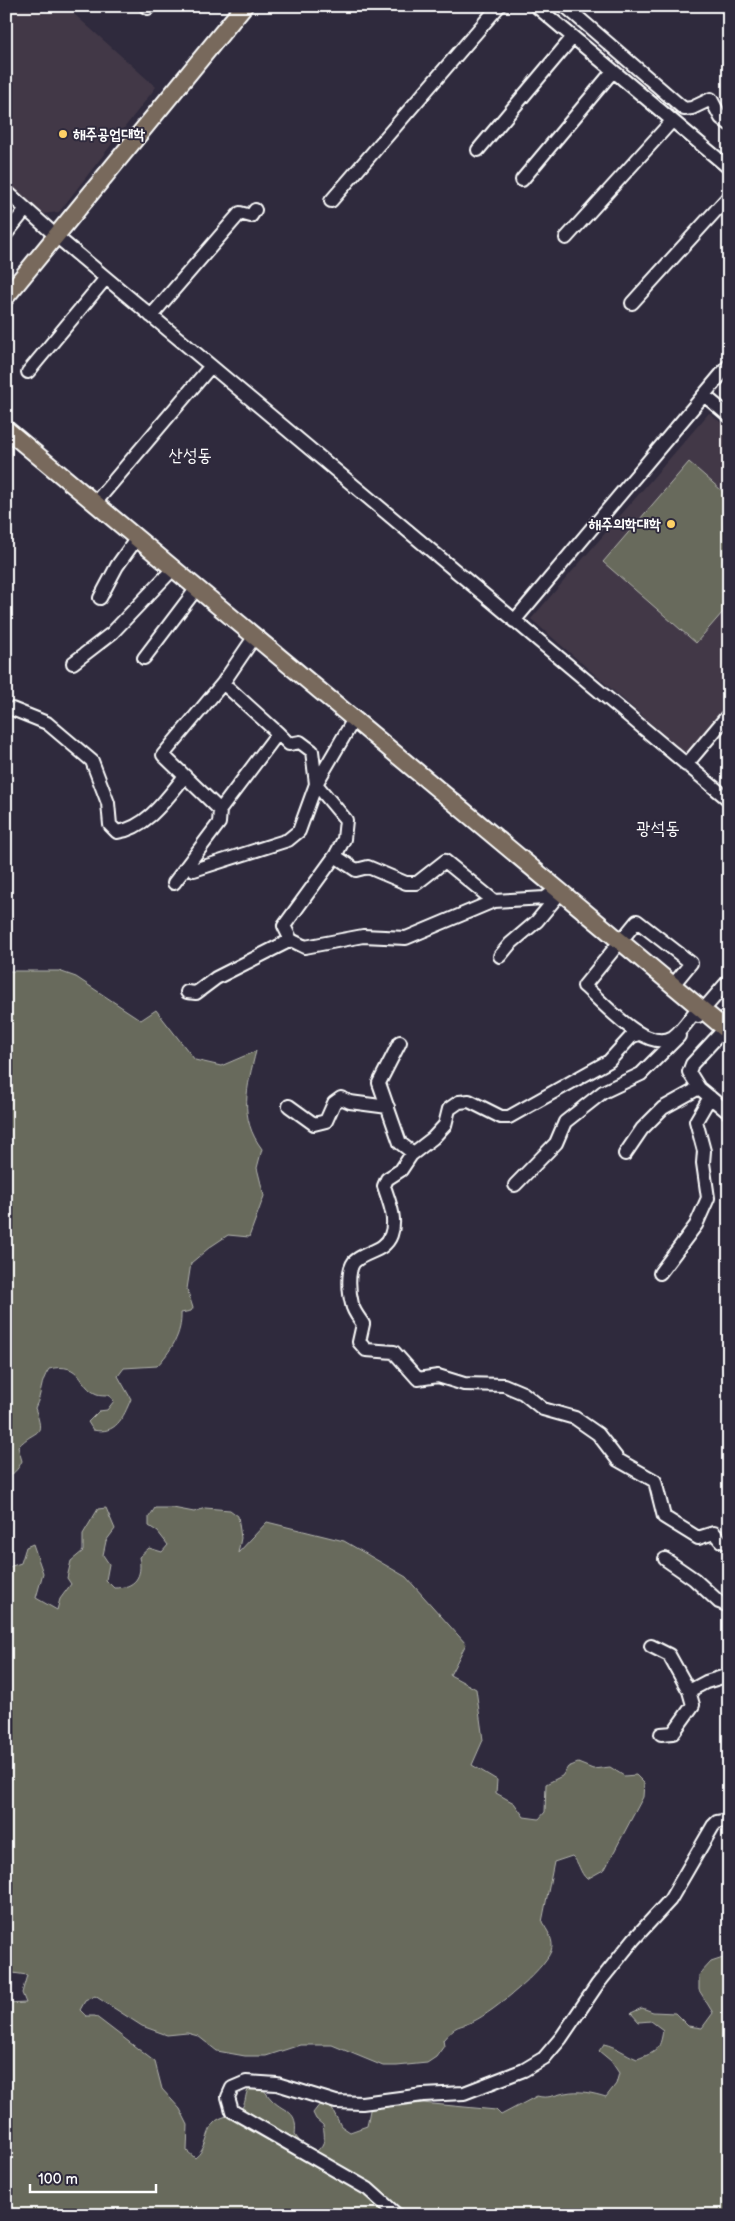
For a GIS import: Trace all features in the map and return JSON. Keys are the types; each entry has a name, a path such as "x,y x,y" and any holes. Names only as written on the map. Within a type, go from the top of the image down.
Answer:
{"main road":[{"path":"6,297 242,7"},
{"path":"8,433 174,568 701,1009 727,1028"}],"street":[{"path":"145,6 148,8 149,6"},
{"path":"331,201 499,6"},
{"path":"536,6 729,168"},
{"path":"566,6 684,109 692,108 711,99 721,118 729,124"},
{"path":"478,150 573,37"},
{"path":"522,180 613,71"},
{"path":"566,238 672,121"},
{"path":"6,191 56,236 729,800"},
{"path":"632,303 729,196"},
{"path":"6,234 26,209"},
{"path":"151,316 240,213 251,216 255,210"},
{"path":"28,372 106,278"},
{"path":"95,503 211,366"},
{"path":"514,621 729,366"},
{"path":"704,395 729,416"},
{"path":"100,598 117,566 137,538"},
{"path":"73,662 112,633 174,568"},
{"path":"144,658 197,588"},
{"path":"220,810 163,755 223,683 255,636"},
{"path":"223,683 289,744 300,742 312,751 316,784 346,820 344,839 335,856 284,926 291,940 305,947 363,936 406,938 494,901 544,898 559,891"},
{"path":"12,709 47,723 92,762 108,803 110,825 118,832 129,830 160,807 185,776"},
{"path":"686,765 729,714"},
{"path":"194,870 288,840 299,831 316,784 354,719"},
{"path":"174,883 218,823 220,810 278,734"},
{"path":"335,856 356,870 368,867 406,883 417,883 445,861 494,901"},
{"path":"500,956 510,944 537,921 559,891"},
{"path":"673,985 691,963 637,921 584,986 638,1034 655,1041 673,1037 729,980"},
{"path":"187,992 196,993 216,978 291,940"},
{"path":"515,1185 556,1144 565,1122 603,1092 641,1074 701,1009"},
{"path":"727,1028 692,1064 689,1072 699,1088 729,1113"},
{"path":"638,1034 631,1037 609,1061 509,1117 501,1117 469,1101 459,1102 449,1109 444,1125 434,1138 413,1153 401,1170 388,1178 384,1186 393,1213 391,1236 381,1248 355,1262 350,1270 352,1305 363,1324 359,1342 366,1350 394,1352 418,1379 438,1376 464,1384 504,1385 523,1393 543,1409 575,1418 598,1434 618,1460 655,1481 664,1517 698,1538 714,1533 721,1541 729,1544"},
{"path":"400,1042 379,1083 400,1143 413,1153"},
{"path":"625,1154 642,1129 663,1108 699,1088"},
{"path":"660,1273 696,1225 708,1198 703,1163 704,1151 696,1120 710,1097"},
{"path":"289,1106 314,1124 326,1121 334,1103 340,1098 350,1102 388,1107"},
{"path":"665,1559 694,1580 719,1602 729,1606"},
{"path":"651,1646 668,1655 689,1691 693,1705 673,1733 661,1734"},
{"path":"689,1691 706,1682 729,1675"},
{"path":"397,2215 368,2189 232,2111 228,2097 232,2088 246,2082 277,2084 320,2099 362,2103 423,2095 464,2093 524,2070 544,2058 561,2038 597,1985 634,1939 670,1900 713,1826 717,1822 729,1820"}],"shaded area":[{"name":"해주공업대학","path":"6,6 65,6 156,87 59,212 42,214 6,182"},
{"name":"해주의학대학","path":"709,413 729,429 729,702 686,754 531,619"}],"green space":[{"path":"689,462 729,497 729,605 696,643 603,562"},
{"path":"6,971 59,971 76,977 141,1020 156,1010 195,1060 221,1066 256,1051 248,1089 247,1113 254,1137 262,1149 257,1168 264,1196 249,1237 228,1235 191,1263 187,1289 193,1308 191,1311 181,1313 178,1335 162,1360 157,1366 124,1368 118,1376 131,1399 118,1424 108,1430 93,1430 88,1422 99,1411 107,1410 114,1401 109,1395 91,1391 79,1376 68,1369 60,1367 49,1369 35,1408 40,1425 39,1429 18,1447 22,1461 17,1470 6,1481"},
{"path":"106,1508 115,1529 106,1541 103,1555 109,1564 106,1580 114,1588 127,1586 136,1580 140,1570 139,1557 149,1548 162,1552 168,1545 158,1532 149,1526 149,1517 155,1508 173,1508 194,1512 205,1508 230,1510 238,1516 241,1538 238,1553 267,1522 344,1541 406,1577 466,1644 450,1675 476,1689 483,1740 472,1765 497,1780 496,1793 514,1803 524,1817 539,1819 545,1812 546,1784 562,1776 568,1767 578,1763 593,1769 610,1767 624,1776 636,1775 644,1783 643,1797 605,1869 587,1879 572,1856 554,1862 542,1922 550,1936 552,1947 539,1969 493,2009 474,2021 457,2027 452,2031 443,2040 444,2046 436,2057 427,2063 383,2066 332,2045 300,2045 266,2056 245,2056 217,2051 198,2036 187,2033 167,2035 142,2026 95,1996 85,2001 80,2010 86,2016 95,2016 155,2062 162,2089 180,2109 188,2125 187,2151 195,2158 199,2155 213,2124 219,2119 240,2110 249,2089 258,2084 272,2100 293,2116 295,2135 301,2143 317,2151 324,2140 324,2133 323,2125 316,2119 313,2113 320,2104 330,2105 341,2126 350,2132 367,2126 370,2110 382,2106 422,2103 496,2110 501,2115 537,2096 548,2097 575,2092 591,2093 606,2097 616,2084 619,2073 611,2061 599,2051 604,2044 637,2059 656,2050 660,2042 663,2030 651,2021 639,2022 631,2013 642,2008 653,2012 675,2013 688,2026 702,2028 713,2013 699,1990 699,1975 711,1962 729,1956 729,2215 6,2215 6,2004 26,2003 22,1993 27,1975 6,1972 6,1568 21,1563 26,1547 33,1544 43,1573 36,1598 57,1610 60,1599 71,1584 67,1578 71,1561 83,1551 83,1534 98,1509"}],"place":[{"name":"해주공업대학","path":"63,134"},
{"name":"해주의학대학","path":"671,524"}],"district":[{"name":"산성동","path":"190,455"},
{"name":"광석동","path":"658,828"}]}
